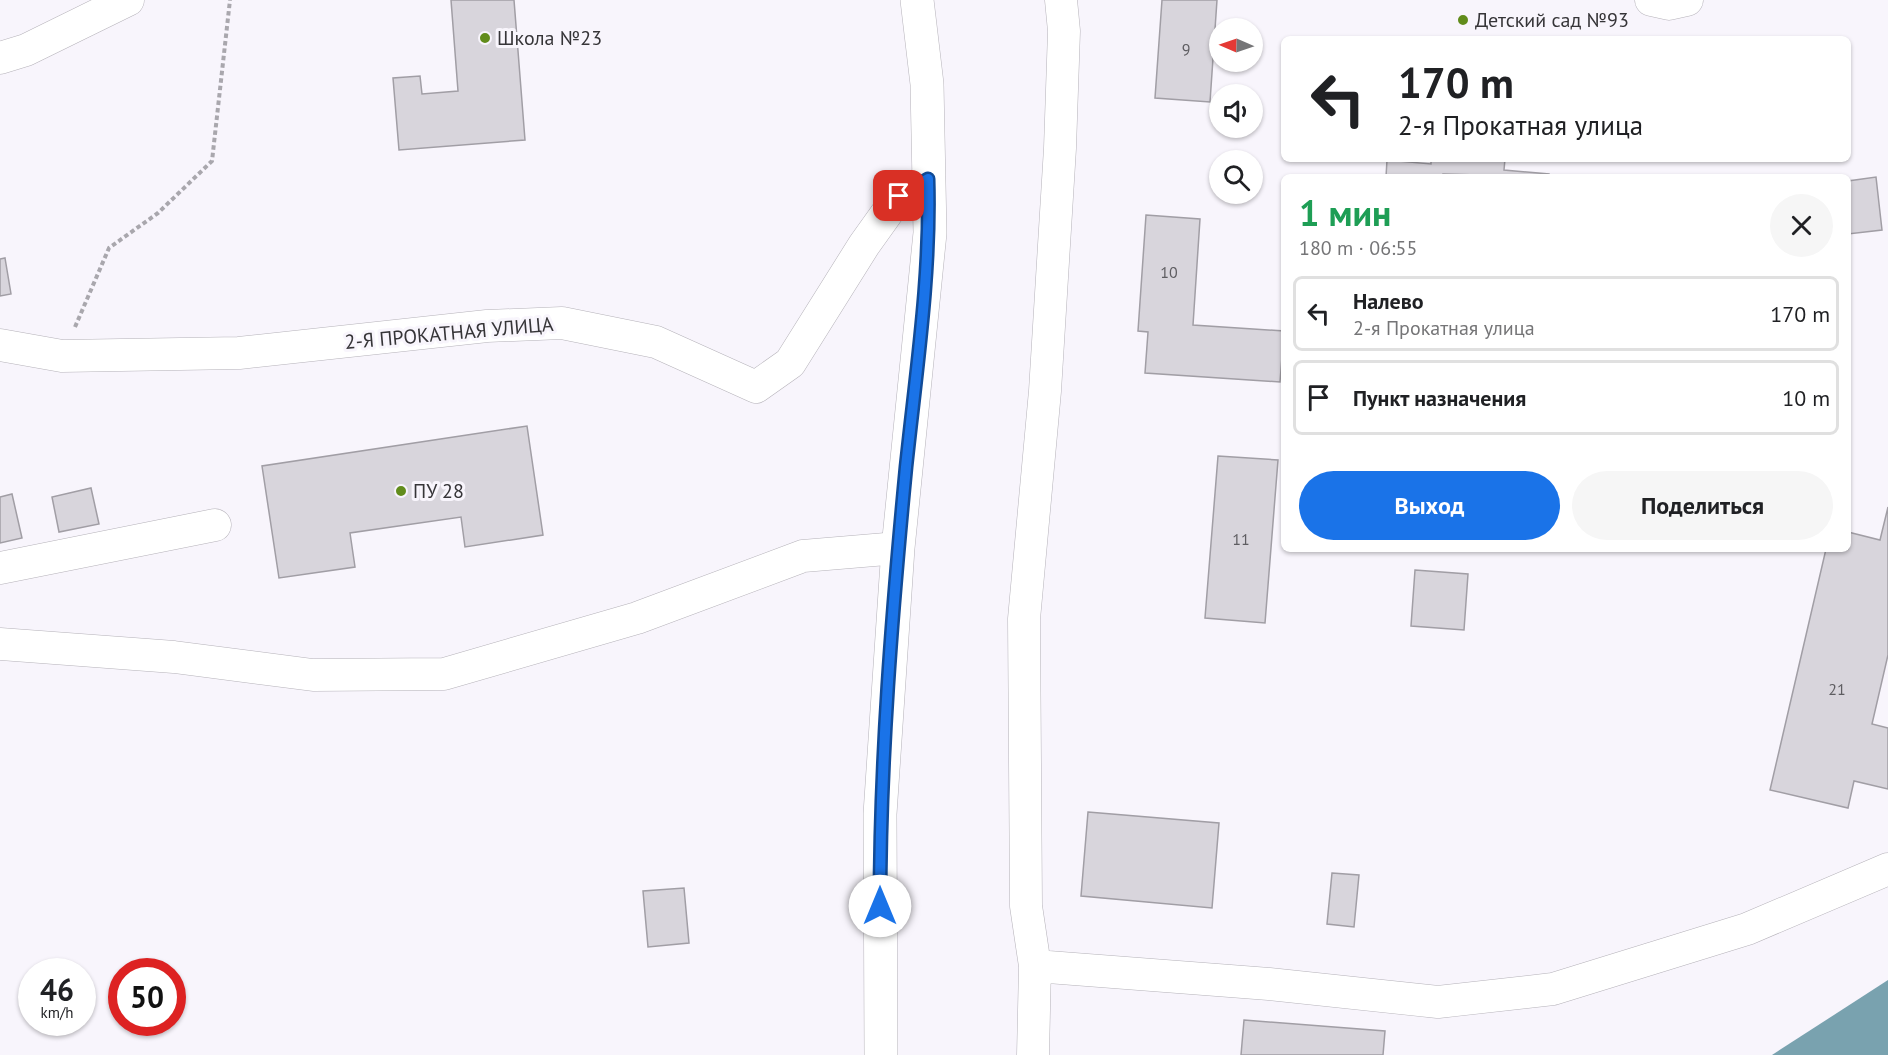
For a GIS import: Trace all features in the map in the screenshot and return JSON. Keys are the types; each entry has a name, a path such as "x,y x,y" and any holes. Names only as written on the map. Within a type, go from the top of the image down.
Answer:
{"main road":[{"path":"881,1049 880,814 898,548 930,233 927,84 917,0"}],"street":[{"path":"0,58 26,51 128,0"},
{"path":"1033,1055 1035,966 1026,906 1024,619 1045,391 1060,159 1064,31 1061,0"},
{"path":"1651,0 1669,4 1687,0"},
{"name":"2-Я ПРОКАТНАЯ УЛИЦА","path":"0,345 62,356 239,353 487,327 562,323 656,342 756,387 790,363 864,244 899,196 928,179"},
{"path":"0,568 215,525"},
{"path":"0,644 174,657 313,675 444,674 637,618 803,556 898,548"},
{"path":"1035,966 1269,984 1438,1002 1542,991 1747,929 1888,869"}],"path":[{"path":"62,356 109,248 158,213 212,161 230,0"}],"water":[{"path":"1888,980 1888,1055 1772,1055"}],"building":[{"name":"Школа №23","path":"451,0 514,0 525,140 399,150 393,78 420,76 422,94 458,91"},
{"path":"1162,0 1217,0 1216,18 1209,18 1209,72 1212,72 1211,84 1209,84 1209,102 1155,98"},
{"path":"1387,162 1431,164 1431,162 1505,162 1504,170 1549,174 1386,174"},
{"path":"1876,177 1882,230 1851,234 1851,181"},
{"path":"1146,215 1200,219 1193,325 1281,331 1280,382 1145,373 1148,332 1138,331"},
{"path":"5,258 11,294 0,296 0,259"},
{"name":"ПУ 28","path":"527,426 543,535 465,547 461,517 350,533 355,567 279,578 262,466"},
{"path":"1218,456 1278,460 1265,623 1205,618"},
{"path":"91,488 99,524 59,532 52,497"},
{"path":"12,494 22,538 0,543 0,497"},
{"path":"1888,507 1888,655 1872,724 1888,728 1888,789 1854,781 1848,808 1770,790 1825,552 1851,552 1851,533 1880,540"},
{"path":"1415,570 1468,574 1464,630 1411,626"},
{"path":"1088,812 1219,823 1212,908 1081,896"},
{"path":"1332,873 1359,875 1354,927 1327,924"},
{"path":"684,888 689,943 648,947 643,891"},
{"path":"1244,1020 1385,1031 1383,1055 1241,1055"}],"place":[{"name":"Детский сад №93","path":"1463,20"},
{"name":"Школа №23","path":"485,38"},
{"name":"ПУ 28","path":"401,491"}],"route":[{"path":"880,906 880,814 898,548 930,233 928,179 899,196"}]}
